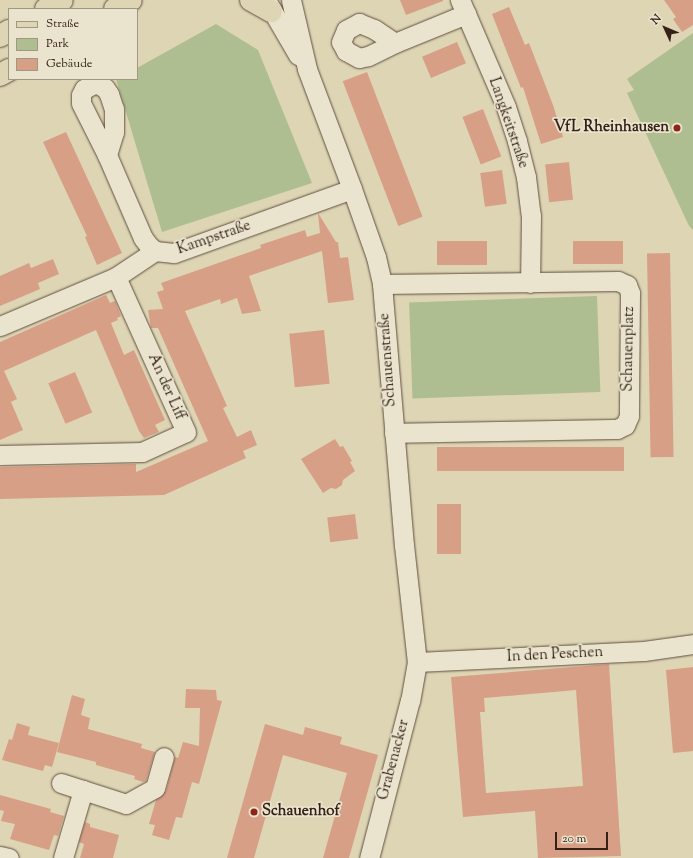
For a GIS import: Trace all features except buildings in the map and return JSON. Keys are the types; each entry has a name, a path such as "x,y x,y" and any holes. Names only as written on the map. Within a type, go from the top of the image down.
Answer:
{"main road":[{"path":"48,8 62,0"},
{"path":"117,8 131,0"},
{"path":"251,0 269,6"}],"street":[{"name":"Schauenstraße","path":"291,0 307,69 376,257 382,284 394,433 417,662"},
{"name":"Schauenstraße","path":"269,6 307,69"},
{"name":"Langkeitstraße","path":"395,43 463,7 506,107 517,141 526,177 531,215 530,283"},
{"name":"Kampstraße","path":"107,155 143,238 148,246 156,251 174,253 352,189"},
{"path":"0,326 116,277 156,251"},
{"name":"An der Liff","path":"0,455 142,452 186,432 116,277"},
{"name":"Schauenplatz","path":"382,284 618,282 627,285 630,293 628,416 625,426 617,429 394,433"},
{"name":"In den Peschen","path":"417,662 644,651 693,644"},
{"name":"Grabenacker","path":"369,858 410,700 417,662"},
{"path":"60,783 126,804 155,788 164,757"},
{"path":"63,858 83,790"},
{"path":"0,856 9,858"}],"green space":[{"path":"216,24 258,50 312,183 162,232 116,80 138,80 138,67"},
{"name":"VfL Rheinhausen","path":"693,33 693,230 689,226 627,93 634,90 627,79"},
{"path":"597,296 600,392 412,399 409,303"}],"place":[{"name":"VfL Rheinhausen","path":"677,128"},
{"name":"Schauenhof","path":"254,812"}]}
